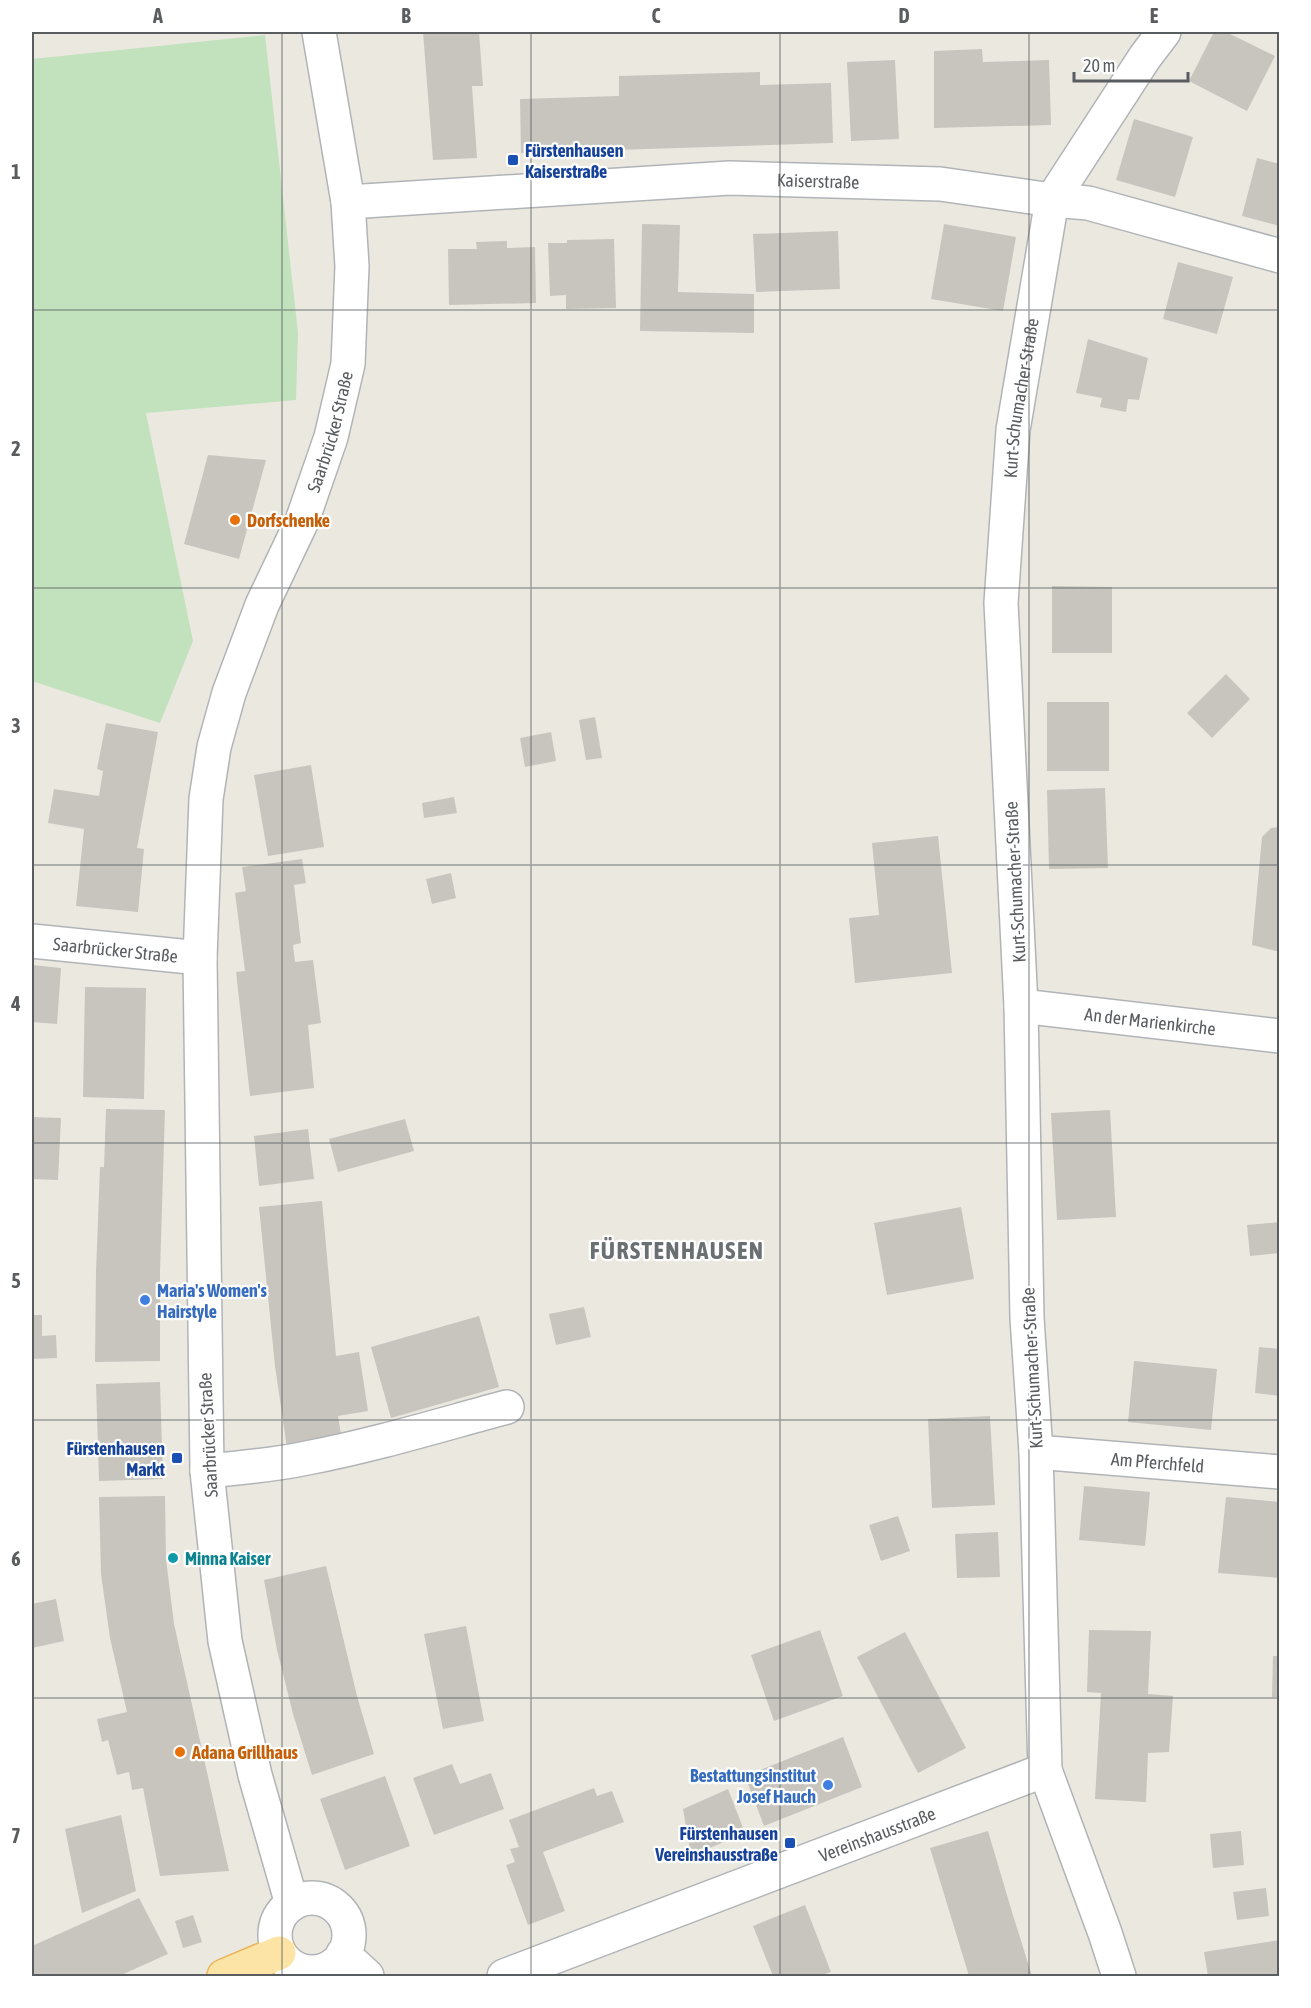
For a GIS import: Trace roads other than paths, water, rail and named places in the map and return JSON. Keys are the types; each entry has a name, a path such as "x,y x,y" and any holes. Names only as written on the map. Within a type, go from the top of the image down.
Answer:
{"main road":[{"path":"224,1977 279,1953"}],"street":[{"name":"Saarbrücker Straße","path":"292,1904 255,1775 225,1641 207,1471 200,958 206,799 214,747 229,693 262,605 302,521 331,437 348,364 352,266 348,202 319,32"},
{"name":"Kurt-Schumacher-Straße","path":"1045,1770 1036,1452 1028,1318 1022,1006 1001,603 1013,430 1052,200 1145,57 1164,32"},
{"name":"Kaiserstraße","path":"348,202 730,178 940,184 1088,203 1280,256"},
{"name":"Saarbrücker Straße","path":"32,941 200,958"},
{"name":"An der Marienkirche","path":"1022,1006 1280,1036"},
{"path":"207,1471 306,1458 394,1438 507,1407"},
{"name":"Am Pferchfeld","path":"1036,1452 1280,1472"},
{"path":"1045,1770 1119,1977"},
{"name":"Vereinshausstraße","path":"504,1977 1045,1770"},
{"path":"303,1899 328,1902 345,1919 348,1943 336,1963 327,1969 305,1972 286,1962 279,1953 274,1931 284,1911 292,1904 303,1899"},
{"path":"343,1954 367,1977"}],"place":[{"name":"Fürstenhausen Kaiserstraße","path":"513,160"},
{"name":"Dorfschenke","path":"235,520"},
{"name":"Maria's Women's Hairstyle","path":"145,1300"},
{"name":"Fürstenhausen Markt","path":"177,1458"},
{"name":"Minna Kaiser","path":"173,1558"},
{"name":"Adana Grillhaus","path":"180,1752"},
{"name":"Bestattungsinstitut Josef Hauch","path":"828,1785"},
{"name":"Fürstenhausen Vereinshausstraße","path":"790,1843"}],"district":[{"name":"FÜRSTENHAUSEN","path":"677,1250"}]}
